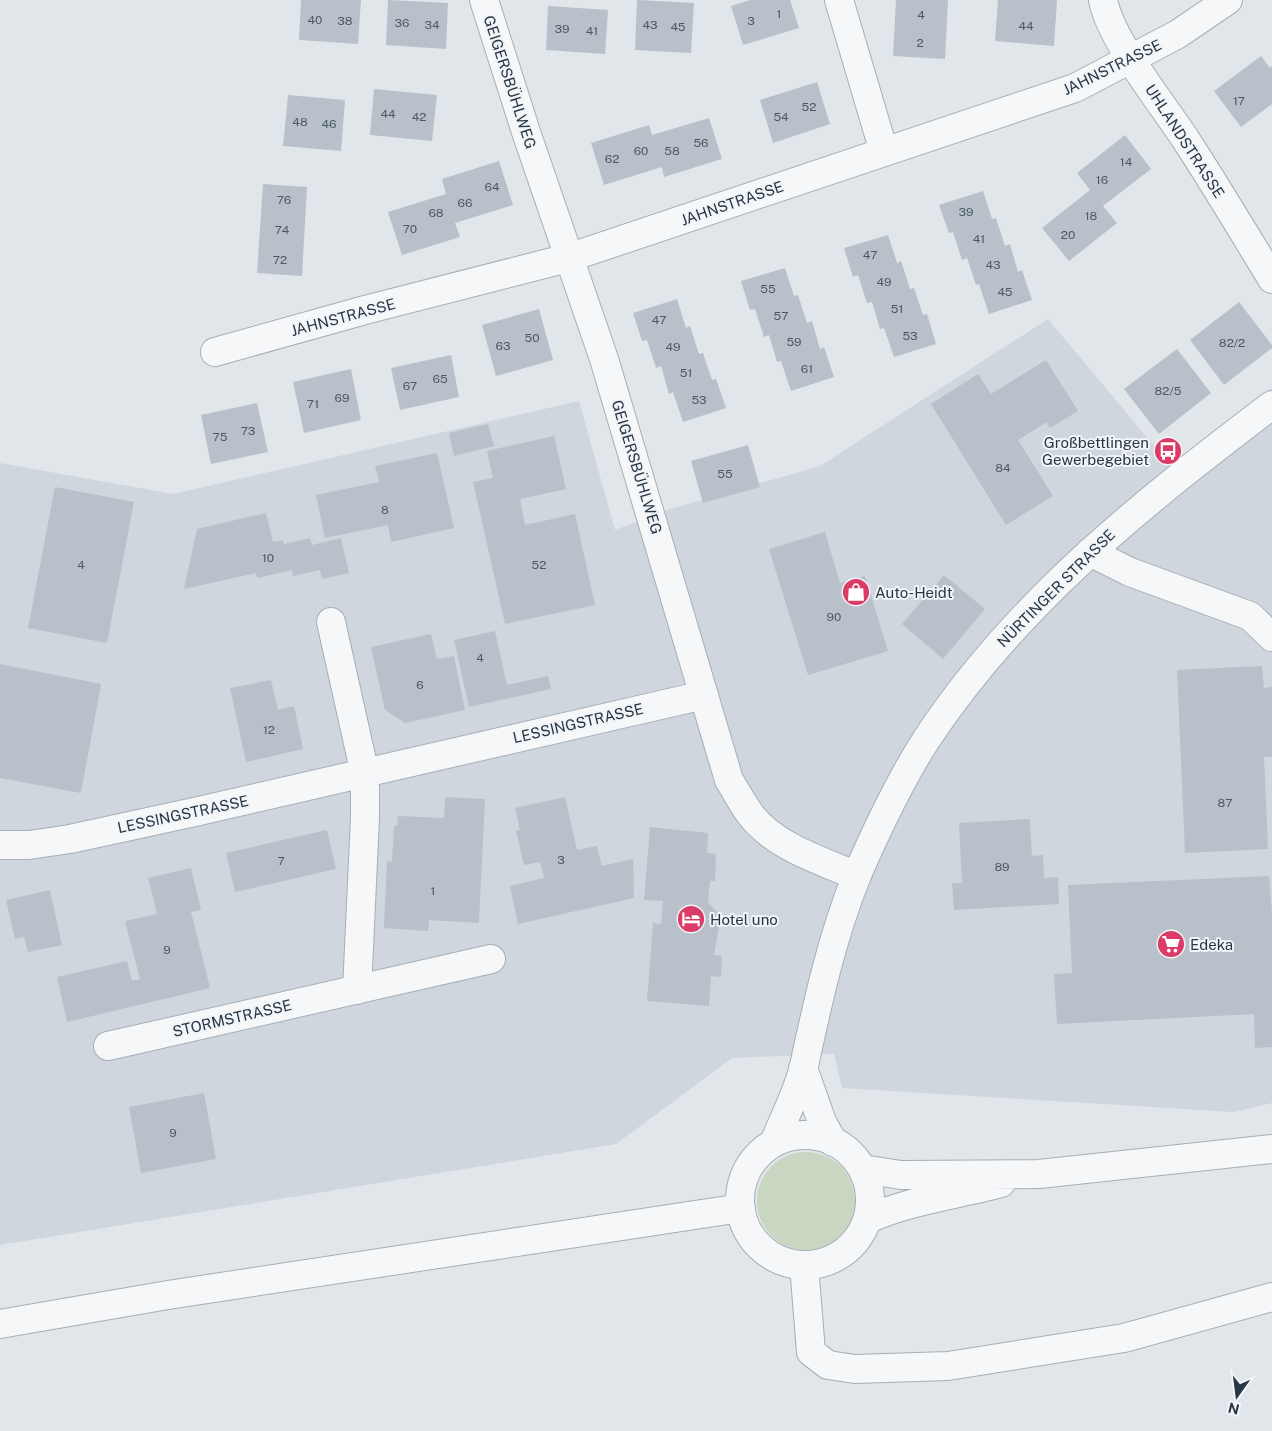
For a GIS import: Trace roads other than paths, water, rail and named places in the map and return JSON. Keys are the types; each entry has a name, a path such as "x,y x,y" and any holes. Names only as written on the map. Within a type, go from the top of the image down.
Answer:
{"street":[{"name":"GEIGERSBÜHLWEG","path":"484,0 568,258 604,359 729,780 750,814 768,832 786,845 857,876"},
{"path":"839,0 884,152"},
{"name":"UHLANDSTRASSE","path":"1104,0 1106,13 1131,59 1186,140 1272,279"},
{"name":"JAHNSTRASSE","path":"215,352 365,310 568,258 1075,88 1178,34 1228,0"},
{"name":"NÜRTINGER STRASSE","path":"774,1143 804,1068 828,962 857,876 901,782 954,699 1028,612 1090,552 1190,467 1272,405"},
{"path":"1090,552 1130,572 1250,616 1272,637"},
{"path":"332,622 365,774 365,818 357,990"},
{"name":"LESSINGSTRASSE","path":"0,845 29,845 70,839 365,774 704,695"},
{"name":"STORMSTRASSE","path":"108,1046 491,959"},
{"path":"804,1068 822,1122 833,1142"},
{"path":"793,1136 814,1136 833,1142 850,1153 862,1169 868,1185 871,1202 868,1219 858,1238 844,1253 825,1262 804,1265 786,1262 769,1254 755,1242 746,1226 741,1208 741,1189 747,1171 759,1155 774,1143 793,1136"},
{"path":"862,1169 901,1175 1039,1174 1272,1149"},
{"path":"868,1219 906,1205 1039,1174"},
{"path":"0,1324 168,1295 741,1208"},
{"path":"804,1265 811,1352 828,1365 855,1369 948,1366 1124,1338 1272,1297"}],"place":[{"name":"Großbettlingen Gewerbegebiet","path":"1168,451"},
{"name":"Auto-Heidt","path":"856,592"},
{"name":"Hotel uno","path":"691,919"},
{"name":"Edeka","path":"1171,944"}]}
